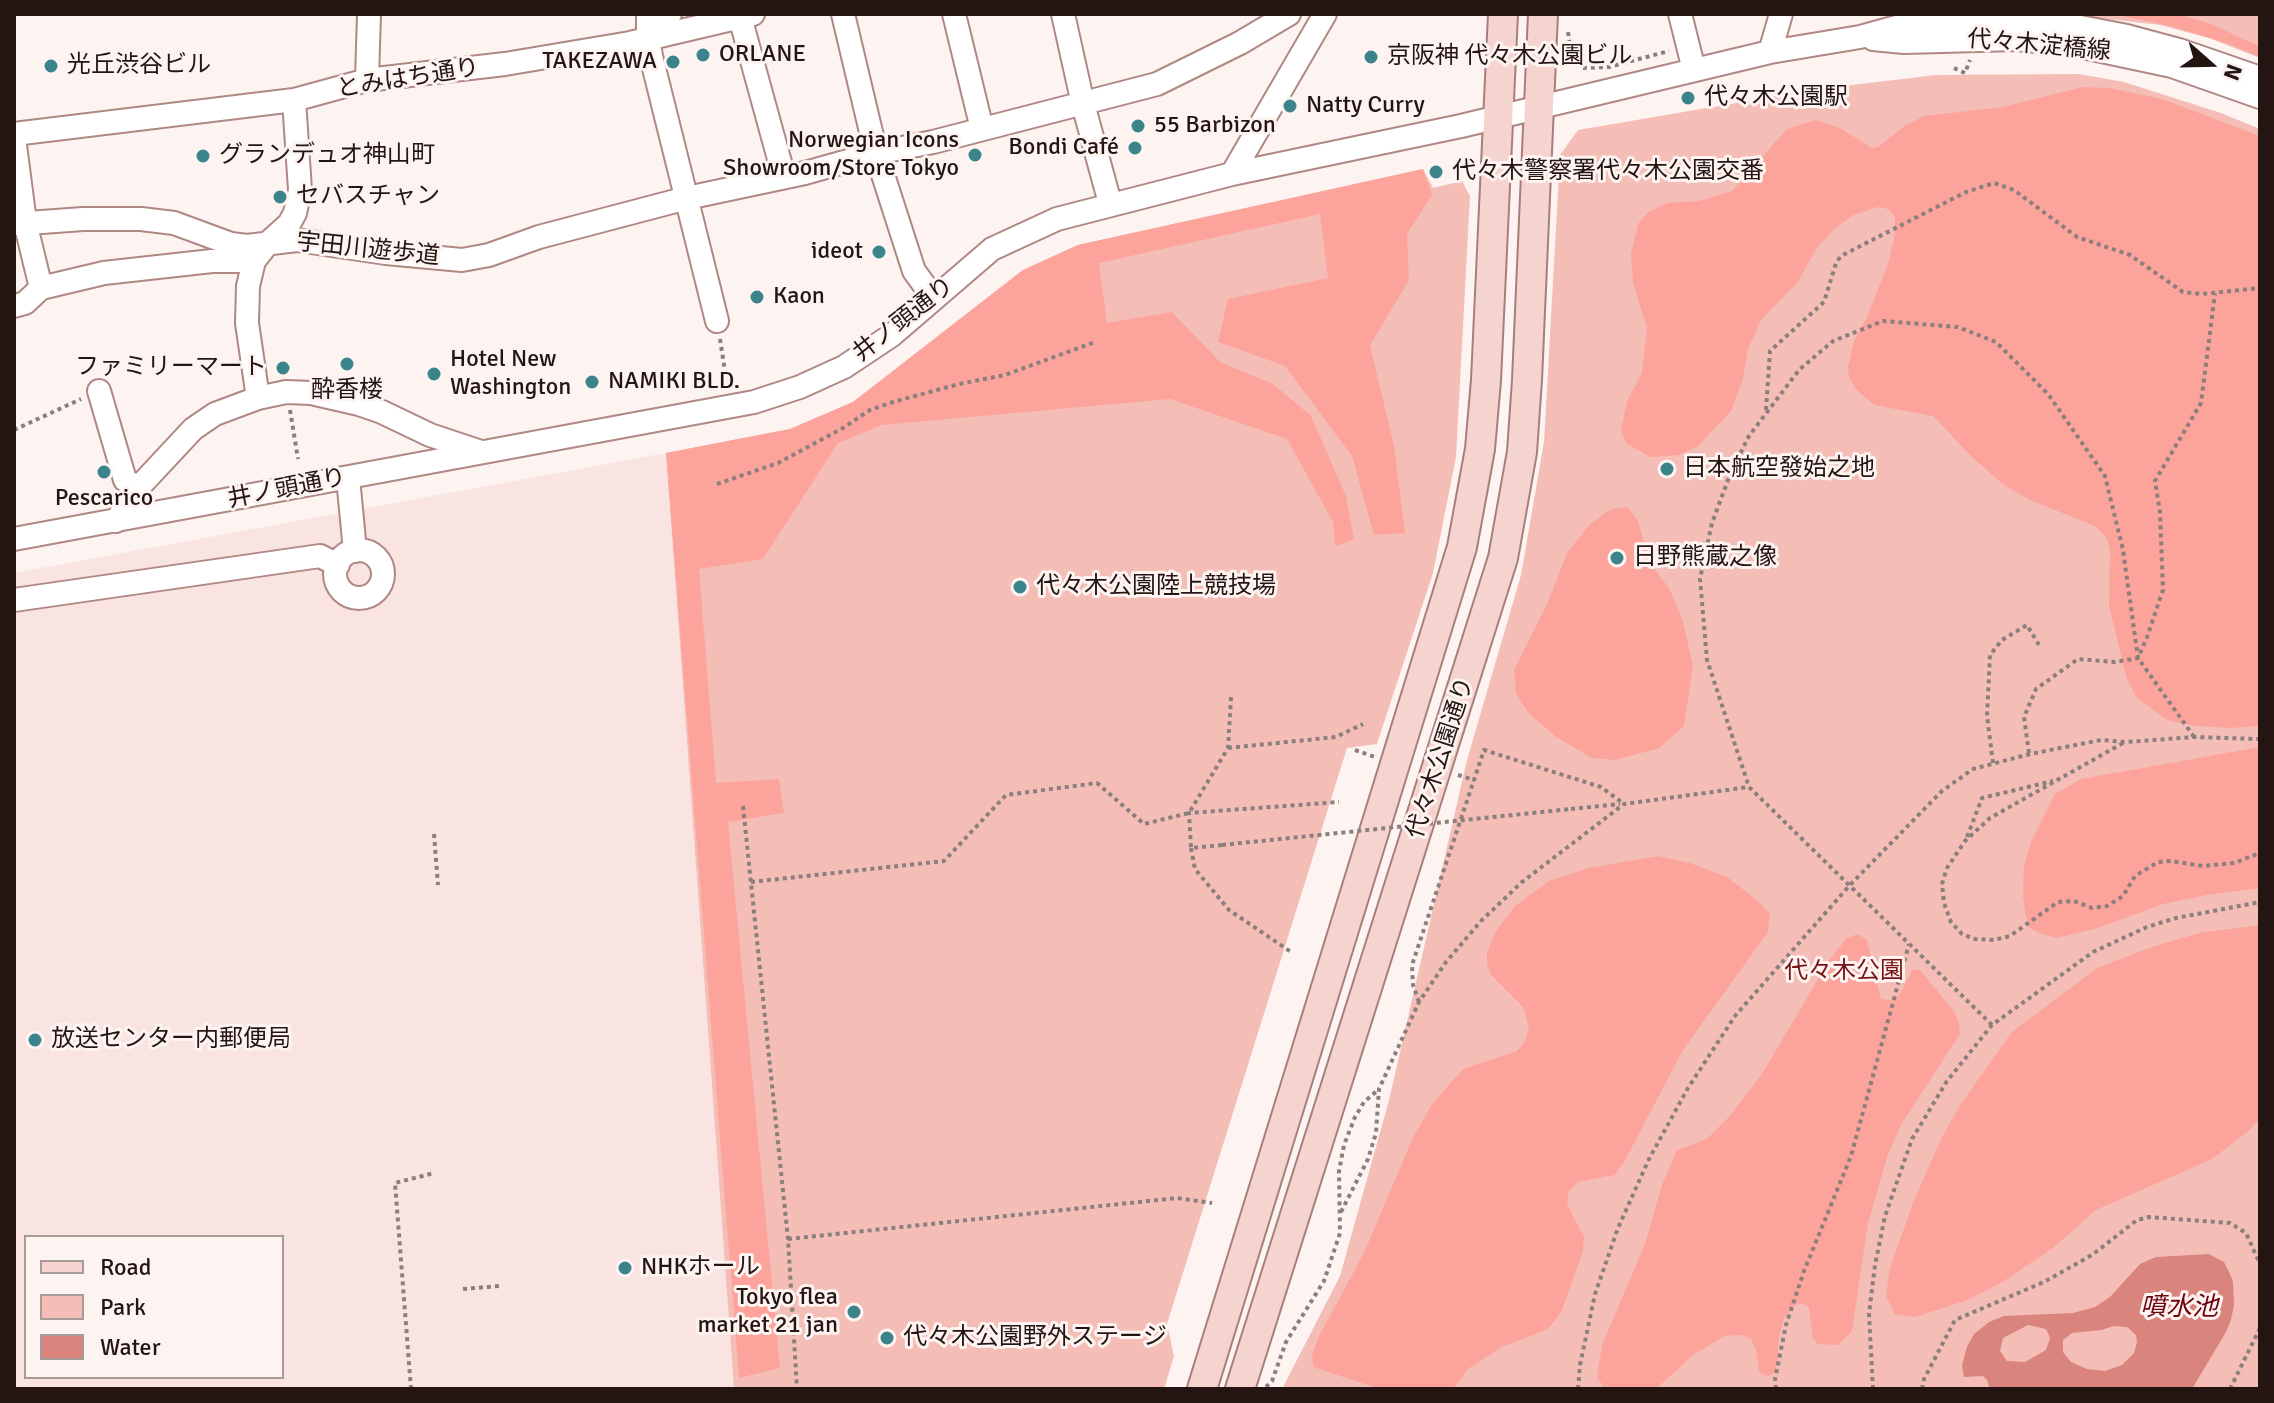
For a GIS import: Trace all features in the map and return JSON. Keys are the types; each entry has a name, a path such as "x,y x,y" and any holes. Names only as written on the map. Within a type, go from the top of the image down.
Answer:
{"main road":[{"path":"1498,117 1503,14"},
{"path":"1539,106 1543,14"},
{"name":"代々木公園通り","path":"1240,1389 1503,558 1514,505 1525,409 1539,106"},
{"name":"代々木公園通り","path":"1202,1389 1462,547 1480,449 1486,380 1498,117"}],"street":[{"path":"367,80 369,14"},
{"path":"648,14 648,39 717,321"},
{"path":"648,39 670,14"},
{"path":"843,14 876,153 914,271 933,297"},
{"path":"954,14 982,129"},
{"path":"1063,14 1110,203"},
{"name":"宇田川遊歩道","path":"19,223 141,219 174,223 231,244 247,246 297,240 462,260 687,198 982,129 1157,84 1289,14"},
{"path":"1232,174 1325,14"},
{"path":"1680,14 1694,70"},
{"path":"1770,52 1781,14"},
{"path":"747,16 784,177"},
{"name":"とみはち通り","path":"14,136 294,100 367,80 505,64 648,39 713,18 747,16"},
{"name":"代々木淀橋線","path":"1539,106 1770,52 1860,37 1907,24 1937,21 2006,21 2075,26 2179,50 2260,78"},
{"name":"代々木淀橋線","path":"1860,37 1904,42 2017,39 2073,45 2172,66 2260,97"},
{"path":"258,398 247,323 248,286 254,261 289,224 295,213 300,190 294,100"},
{"name":"井ノ頭通り","path":"14,539 754,402 800,387 844,367 892,335 992,249 1057,219 1232,174 1539,106"},
{"path":"14,136 19,223 41,288"},
{"path":"14,306 25,303 41,288 104,273 212,261 254,261"},
{"path":"99,391 125,480 138,488"},
{"path":"116,521 138,488 193,429 215,414 258,398 286,392 311,393 359,404 430,435 482,453"},
{"path":"14,600 320,556 346,558 348,478"}],"path":[{"path":"1569,25 1570,45 1582,68 1609,67 1688,46"},
{"path":"1954,68 1965,73 1974,53"},
{"path":"1766,411 1770,351 1824,302 1841,256 1966,192 1994,183 2014,190 2077,237 2130,255 2183,292 2215,293 2260,288"},
{"path":"2138,658 2163,590 2160,512 2155,481 2201,403 2215,293"},
{"path":"717,321 726,378"},
{"path":"1992,1025 1749,787 1707,660 1700,579 1712,523 1731,472 1749,436 1799,370 1833,341 1883,321 1958,327 1996,342 2048,394 2105,476 2123,550 2138,658 2194,737"},
{"path":"717,484 778,463 870,410 1005,375 1095,342"},
{"path":"14,430 99,391"},
{"path":"286,392 298,459"},
{"path":"1993,763 1987,716 1990,655 2002,640 2027,625 2039,645"},
{"path":"2030,754 2024,717 2036,689 2078,659 2115,662 2138,658"},
{"path":"1231,697 1228,748 1189,813 1195,869 1212,892 1242,920 1291,952"},
{"path":"1228,748 1336,737 1363,724"},
{"path":"1578,1389 1595,1294 1618,1228 1649,1159 1688,1088 1735,1016 1849,886 1942,791 1973,769 2101,740 2126,742 2194,737 2260,739"},
{"path":"1965,841 1990,818 2126,742"},
{"path":"1355,750 1378,758"},
{"path":"1419,1002 1413,985 1412,965 1484,750 1601,787 1624,804"},
{"path":"1458,775 1474,780"},
{"path":"2059,779 1982,798 1965,841 1947,868 1942,884 1944,903 1951,922 1962,934 1975,939 1994,940 2010,936 2058,902 2074,901 2092,908 2107,906 2123,896 2135,876 2158,862 2203,866 2234,863 2260,853"},
{"path":"751,882 944,861 1006,795 1097,783 1144,824 1189,813 1339,802"},
{"path":"1191,848 1624,804 1749,787"},
{"path":"1341,1212 1368,1159 1376,1133 1379,1089 1419,1002 1446,962 1481,921 1522,882 1624,804"},
{"path":"743,806 788,1239 797,1389"},
{"path":"434,834 438,885"},
{"path":"1873,1389 1870,1302 1885,1216 1912,1139 1947,1081 1992,1025 2093,952 2147,927 2207,910 2260,902"},
{"path":"1776,1389 1775,1379 1786,1325 1804,1271 1851,1156 1909,943"},
{"path":"1272,1389 1286,1342 1324,1281 1340,1233 1339,1171 1344,1145 1364,1102 1379,1089"},
{"path":"411,1389 395,1183 434,1173"},
{"path":"788,1239 1177,1198 1212,1203"},
{"path":"1922,1389 1924,1379 1955,1320 2044,1282 2092,1255 2137,1220 2149,1217 2230,1223 2246,1233 2260,1264"},
{"path":"463,1289 499,1286"},
{"path":"2230,1389 2260,1328"},
{"path":"1264,1389 1272,1381"}],"shaded area":[{"path":"666,453 734,1389 14,1389 14,573"}],"green space":[{"path":"2066,14 2260,14 2260,58 2209,38 2160,25"},
{"path":"2113,14 2177,14 2212,24 2260,47 2260,57 2170,26"},
{"name":"代々木公園","path":"2079,74 2124,82 2260,129 2260,1389 1282,1389 1340,1276 1389,1100 1467,760 1521,575 1544,442 1560,155 1578,130 1818,89 1936,75"},
{"path":"2083,87 2109,88 2162,99 2260,136 2260,726 2196,726 2167,720 2137,698 2127,679 2109,606 2110,549 2106,537 2095,526 2030,500 2004,485 1933,416 1874,405 1856,389 1849,378 1848,367 1854,341 1888,264 1895,235 1895,217 1888,209 1878,207 1853,215 1833,230 1816,249 1798,282 1761,320 1748,349 1743,379 1731,411 1697,447 1679,455 1650,457 1626,443 1621,431 1627,401 1642,373 1647,328 1633,283 1631,254 1638,224 1648,212 1667,203 1700,201 1732,191 1787,129 1815,120 1840,128 1872,148 1924,116 2003,107"},
{"path":"1423,169 1433,188 1462,181 1470,196 1456,457 1433,573 1377,744 1347,748 1167,1324 1174,1356 1164,1389 734,1389 666,453 790,429 853,402 1023,270 1078,245"},
{"path":"1423,169 1432,195 1407,234 1409,280 1370,345 1394,446 1405,533 1374,535 1352,456 1285,366 1218,342 1228,299 1328,278 1320,214 1099,263 1107,323 1172,312 1220,362 1273,384 1311,416 1346,496 1354,540 1335,546 1333,522 1287,439 1170,399 882,425 838,443 763,559 699,569 716,783 779,779 784,813 728,822 780,1368 739,1378 666,453 790,429 853,402 1023,270 1078,245"},
{"path":"1628,507 1638,521 1650,563 1669,588 1683,621 1693,666 1684,726 1659,748 1615,760 1592,758 1556,737 1528,712 1516,693 1514,670 1548,602 1567,553 1590,524 1611,509"},
{"path":"2260,747 2260,888 2163,904 2095,929 2056,938 2028,927 2023,897 2024,867 2031,842 2055,794 2081,779"},
{"path":"1658,856 1690,863 1727,877 1770,914 1768,932 1683,1050 1623,1164 1614,1175 1578,1182 1569,1191 1567,1204 1584,1237 1583,1251 1562,1310 1555,1321 1546,1330 1502,1347 1468,1369 1453,1389 1380,1389 1313,1367 1312,1355 1319,1336 1364,1253 1412,1140 1432,1104 1463,1069 1517,1051 1524,1043 1529,1029 1524,1008 1491,975 1487,965 1487,953 1496,931 1515,906 1549,881 1589,868"},
{"path":"2260,925 2260,1118 2250,1130 2212,1159 2096,1210 2053,1248 2004,1281 1968,1300 1915,1317 1895,1314 1886,1296 1890,1268 1913,1203 1940,1141 1960,1105 2012,1032 2097,968 2199,933"},
{"path":"1858,934 1867,940 1881,999 1892,1000 1900,994 1912,970 1920,970 1954,1011 1960,1034 1902,1123 1888,1154 1868,1223 1852,1331 1838,1345 1818,1344 1813,1339 1809,1307 1802,1303 1795,1305 1784,1318 1774,1373 1767,1376 1759,1372 1751,1339 1741,1335 1724,1336 1692,1356 1656,1389 1605,1389 1597,1377 1602,1345 1645,1244 1662,1185 1677,1150 1707,1139 1728,1118 1762,1074 1830,959 1847,938"}],"water":[{"name":"噴水池","path":"2209,1254 2224,1262 2233,1282 2231,1320 2192,1389 1990,1389 1983,1376 1964,1377 1962,1365 1967,1347 1974,1334 1989,1322 2004,1316 2073,1313 2095,1307 2110,1297 2140,1264 2156,1257","holes":["2028,1325 2046,1329 2050,1338 2046,1350 2025,1362 2007,1361 2000,1351 2003,1338","2114,1326 2127,1327 2136,1335 2134,1353 2122,1365 2105,1371 2087,1369 2071,1362 2063,1352 2063,1340 2072,1333"]}],"place":[{"name":"ORLANE","path":"703,55"},
{"name":"京阪神 代々木公園ビル","path":"1371,57"},
{"name":"TAKEZAWA","path":"673,62"},
{"name":"光丘渋谷ビル","path":"51,66"},
{"name":"代々木公園駅","path":"1688,98"},
{"name":"Natty Curry","path":"1290,106"},
{"name":"55 Barbizon","path":"1138,126"},
{"name":"Bondi Café","path":"1135,148"},
{"name":"Norwegian Icons Showroom/Store Tokyo","path":"975,155"},
{"name":"グランデュオ神山町","path":"203,156"},
{"name":"代々木警察署代々木公園交番","path":"1436,172"},
{"name":"セバスチャン","path":"280,197"},
{"name":"ideot","path":"879,252"},
{"name":"Kaon","path":"757,297"},
{"name":"酔香楼","path":"347,364"},
{"name":"ファミリーマート","path":"283,368"},
{"name":"Hotel New Washington","path":"434,374"},
{"name":"NAMIKI BLD.","path":"592,382"},
{"name":"日本航空發始之地","path":"1667,469"},
{"name":"Pescarico","path":"104,472"},
{"name":"日野熊蔵之像","path":"1617,558"},
{"name":"代々木公園陸上競技場","path":"1020,587"},
{"name":"放送センター内郵便局","path":"35,1040"},
{"name":"NHKホール","path":"625,1268"},
{"name":"Tokyo flea market 21 jan","path":"854,1312"},
{"name":"代々木公園野外ステージ","path":"887,1338"}]}
